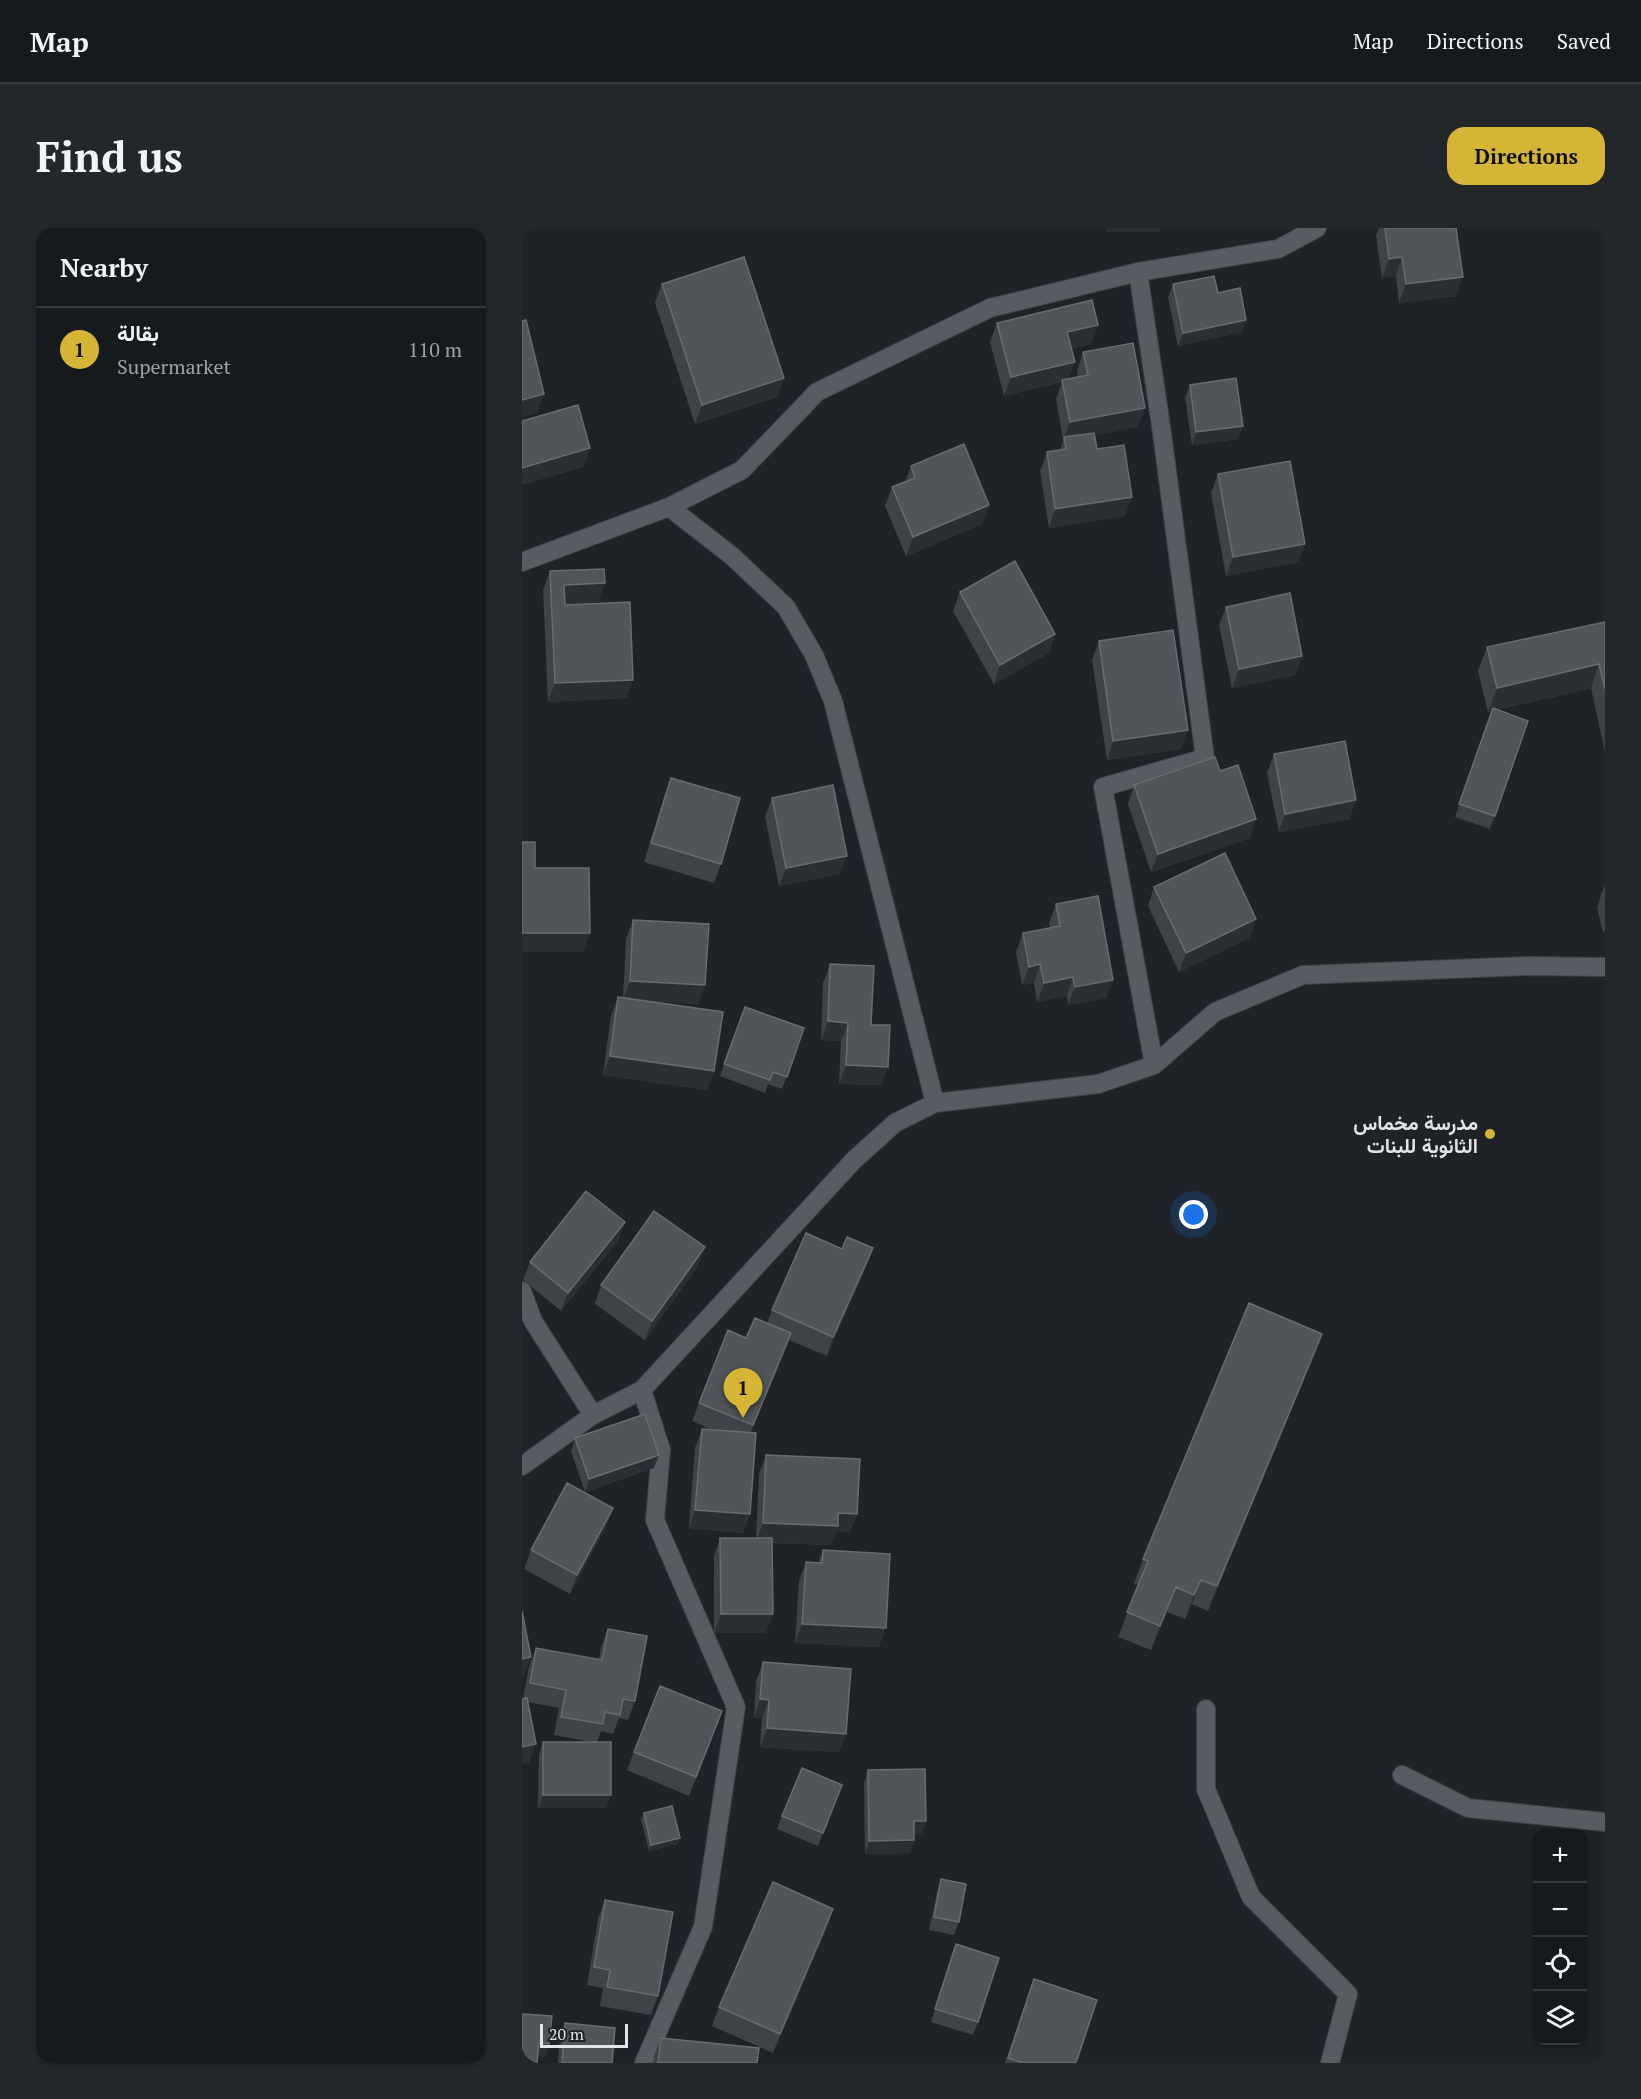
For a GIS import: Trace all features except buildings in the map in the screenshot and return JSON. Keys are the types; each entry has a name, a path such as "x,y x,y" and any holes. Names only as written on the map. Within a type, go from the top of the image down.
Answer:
{"street":[{"path":"522,562 669,507 742,470 817,393 990,308 1138,272 1278,249 1317,228"},
{"path":"1138,272 1205,758 1103,787 1154,1065"},
{"path":"669,507 732,556 786,607 814,655 833,700 935,1103"},
{"path":"522,1466 593,1415 642,1390 854,1160 896,1123 935,1103 1098,1084 1154,1065 1215,1012 1303,975 1528,966 1605,967"},
{"path":"522,1291 533,1321 593,1415"},
{"path":"642,1390 662,1450 655,1520 736,1707 703,1928 644,2063"},
{"path":"1206,1709 1206,1790 1251,1897 1348,1994 1330,2063"},
{"path":"1402,1774 1468,1808 1605,1822"}],"place":[{"name":"مدرسة مخماس الثانوية للبنات","path":"1490,1134"},
{"name":"بقالة","path":"743,1418"}]}
